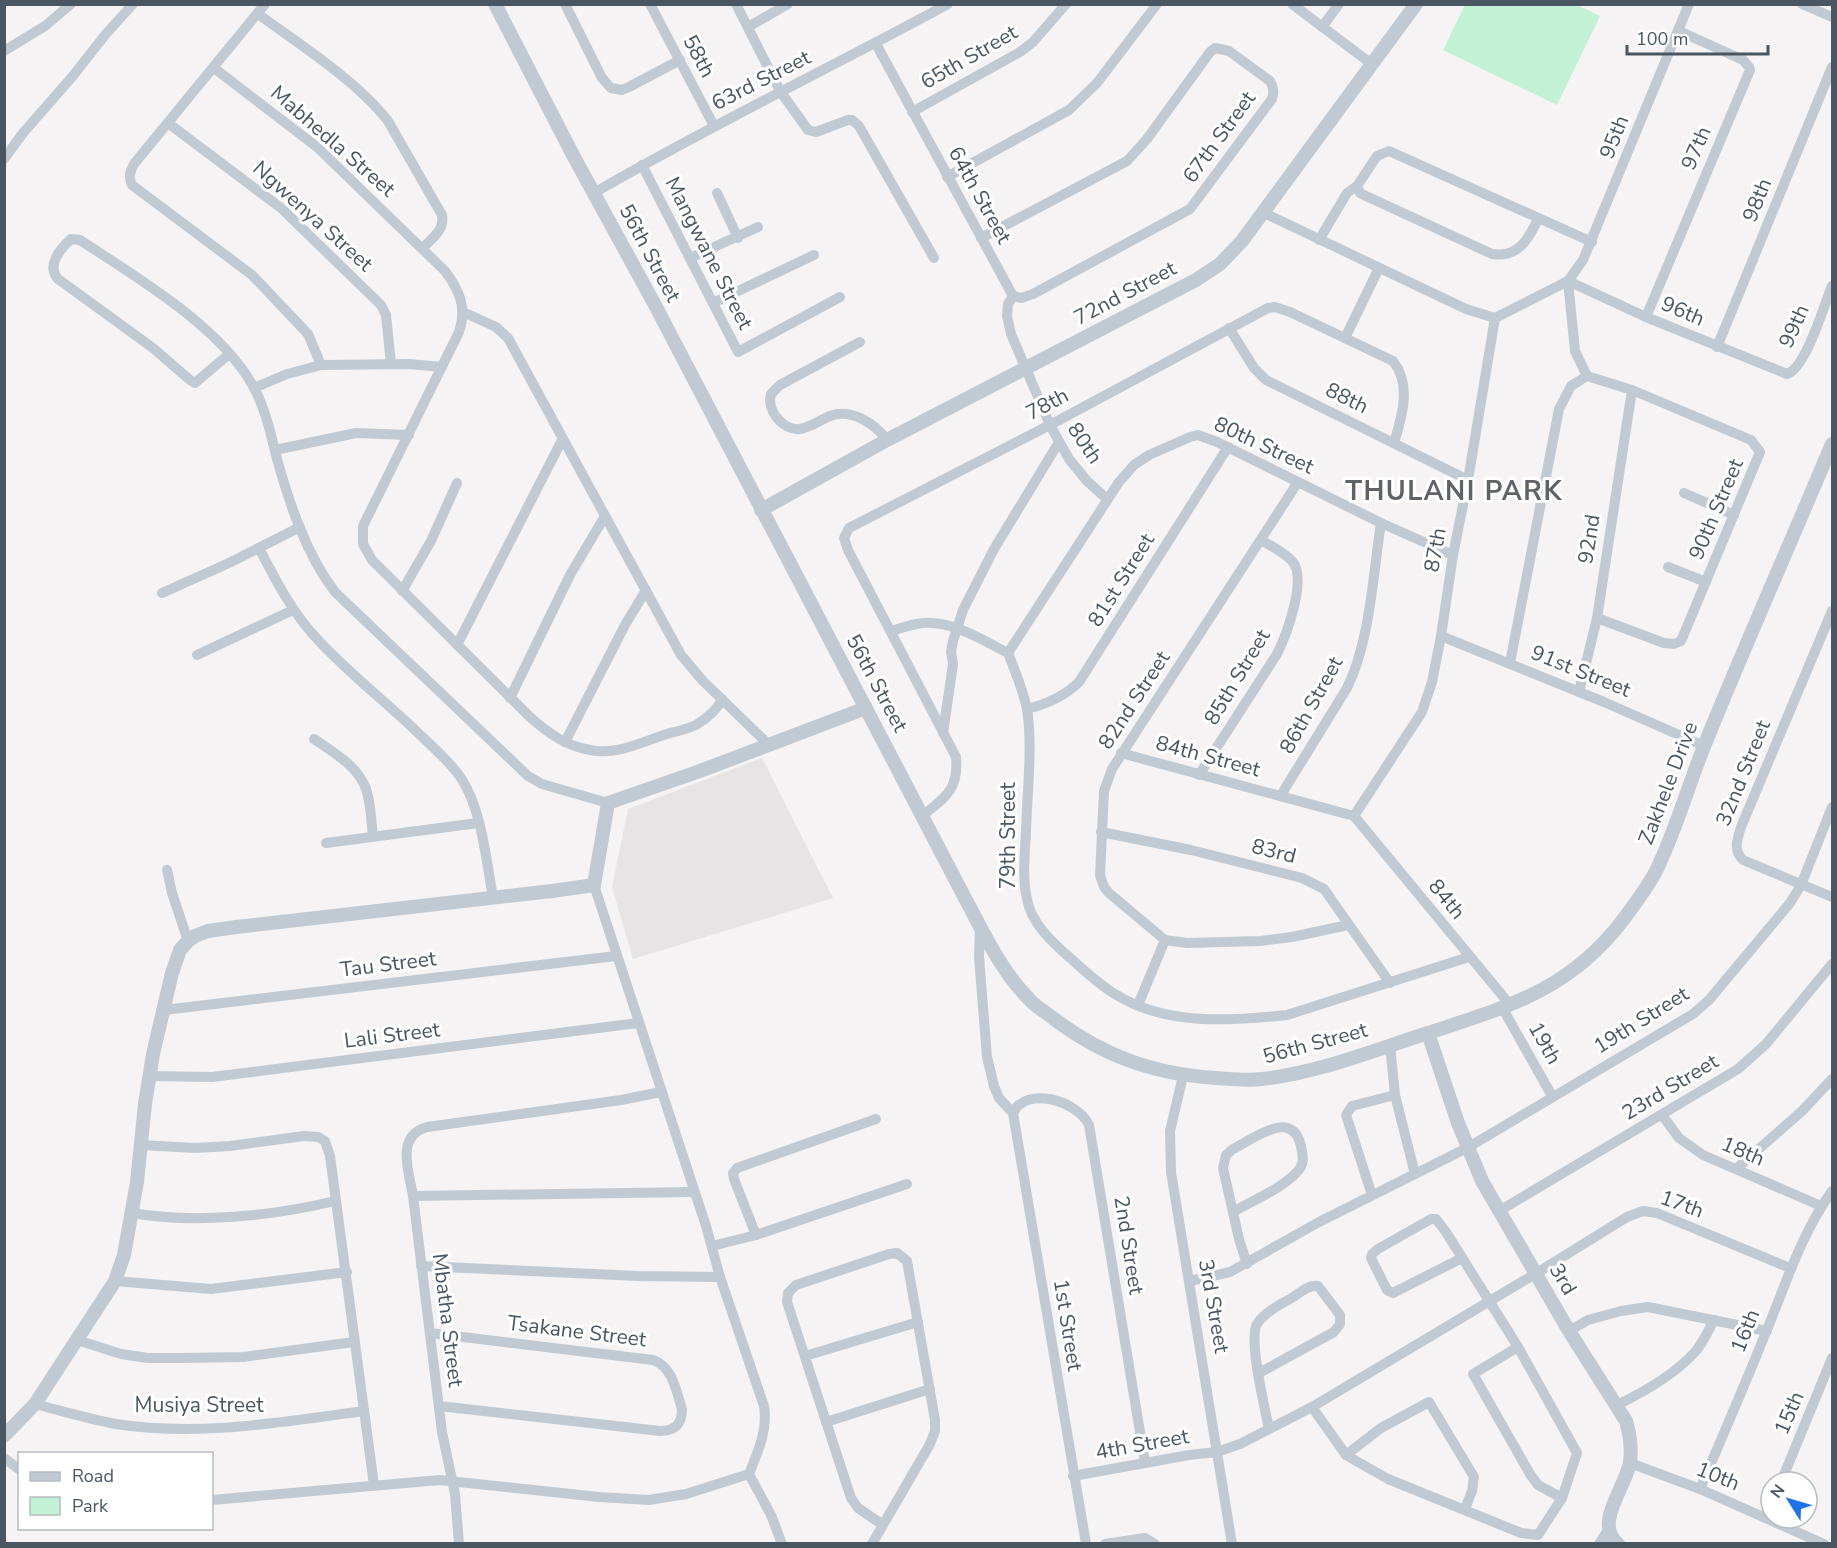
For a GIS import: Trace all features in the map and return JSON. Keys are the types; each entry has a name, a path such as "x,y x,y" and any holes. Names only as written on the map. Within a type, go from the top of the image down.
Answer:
{"street":[{"path":"4,159 105,34 133,4"},
{"path":"265,4 168,123 131,171 129,180 132,185 252,275 308,334 321,365"},
{"name":"56th Street","path":"495,4 655,304 981,927 1003,964 1029,1000 1059,1023 1112,1055 1183,1076 1238,1080 1268,1078 1307,1070 1428,1033"},
{"path":"565,4 603,78 611,88 622,90 680,60"},
{"name":"58th","path":"650,4 714,126"},
{"path":"736,4 780,91 805,127 812,132 848,120 860,126 934,258"},
{"path":"748,27 788,4"},
{"name":"63rd Street","path":"594,193 714,126 876,44 948,4"},
{"name":"65th Street","path":"912,112 1020,52 1034,42 1065,4"},
{"path":"947,177 1069,110 1097,83 1157,4"},
{"path":"1292,4 1373,65"},
{"path":"1322,27 1339,4"},
{"name":"72nd Street","path":"761,510 887,440 1026,370 1220,264 1242,241 1416,4"},
{"name":"95th","path":"1568,281 1592,242 1689,4"},
{"path":"1802,4 1833,17"},
{"path":"4,51 45,26 69,5"},
{"path":"258,14 350,83 380,110 388,121 442,215 441,229 423,248"},
{"name":"97th","path":"1646,317 1750,70 1743,60 1679,31"},
{"name":"64th Street","path":"876,44 1013,296"},
{"name":"67th Street","path":"981,238 1127,161 1141,146 1215,48 1229,51 1270,81 1273,86 1272,99 1190,209 1159,228 1033,294 1021,298 1013,296"},
{"name":"98th","path":"1717,347 1827,95 1833,67"},
{"name":"Mabhedla Street","path":"214,68 305,137 423,248 452,280 459,292 463,312"},
{"name":"Ngwenya Street","path":"168,123 281,208 381,305 386,315 391,364"},
{"path":"1318,240 1347,194 1358,186 1377,156 1389,151 1592,242"},
{"name":"Mangwane Street","path":"642,165 738,352 840,297"},
{"path":"1358,186 1359,193 1492,254 1500,255 1516,251 1524,244 1538,219"},
{"path":"717,194 738,238"},
{"path":"1262,212 1466,309 1495,318 1568,281 1575,351 1587,376 1571,386 1559,409 1510,663"},
{"path":"690,258 759,227"},
{"path":"229,354 195,383 136,335 58,279 53,272 54,262 71,239 80,240 189,315 229,354 254,388 287,495 323,574 335,592 522,771 542,784 608,803 769,746 866,708"},
{"path":"713,303 814,255"},
{"path":"1346,338 1379,268"},
{"name":"96th","path":"1568,281 1646,317 1784,374"},
{"name":"99th","path":"1784,374 1791,373 1802,358 1833,286"},
{"path":"1013,296 1008,304 1007,316 1011,334 1026,370"},
{"name":"78th","path":"922,816 951,791 956,779 956,757 848,550 844,538 849,528 1050,425 1256,313 1275,307 1393,361 1399,368 1404,383 1403,406 1394,443"},
{"path":"722,699 707,717 686,730 629,747 600,752 565,742 541,727 510,698 366,552 363,526 459,332 463,312 496,327 508,338 681,655 769,746"},
{"name":"87th","path":"1354,816 1422,711 1432,682 1495,318"},
{"name":"88th","path":"1229,328 1254,368 1266,380 1468,480"},
{"path":"860,342 780,385 771,394 771,406 780,420 790,428 802,428 841,414 869,422 887,440"},
{"path":"254,388 287,374 321,365 391,364 442,367"},
{"name":"80th","path":"1026,370 1050,425 1069,459 1087,481 1107,499"},
{"name":"90th Street","path":"1587,376 1632,390 1750,440 1758,448 1759,458 1684,636 1677,643 1664,643 1597,618"},
{"name":"92nd","path":"1579,692 1597,618 1632,390"},
{"path":"275,450 356,433 409,435"},
{"name":"80th Street","path":"1008,653 1107,499 1134,465 1149,455 1190,436 1198,435 1228,447 1380,523 1453,555"},
{"path":"457,645 562,440"},
{"path":"943,734 953,664 951,652 957,628 971,592 994,549 1059,442"},
{"name":"Zakhele Drive","path":"1428,1033 1507,1007 1573,971 1608,939 1624,919 1656,871 1704,746 1833,444"},
{"name":"81st Street","path":"1027,709 1057,699 1079,682 1228,447"},
{"name":"82nd Street","path":"1165,940 1116,900 1104,887 1100,875 1104,791 1121,753 1298,482"},
{"path":"402,591 431,542 457,483"},
{"path":"1684,493 1734,515"},
{"path":"510,698 570,575 605,516"},
{"name":"86th Street","path":"1281,795 1354,673 1362,645 1380,523"},
{"path":"162,593 259,549 300,527"},
{"name":"85th Street","path":"1199,775 1277,654 1290,621 1298,585 1296,567 1287,557 1261,540"},
{"path":"259,549 293,610 319,641 461,778 478,823 493,897"},
{"path":"1668,567 1706,582"},
{"path":"565,742 646,590"},
{"path":"197,655 293,610"},
{"name":"32nd Street","path":"1833,611 1736,840 1738,855 1743,860 1833,897"},
{"path":"891,632 925,623 957,628 1008,653"},
{"name":"91st Street","path":"1441,636 1704,746"},
{"name":"79th Street","path":"1008,653 1027,709 1029,747 1024,884 1029,908 1039,926 1057,946 1116,995 1169,1015 1191,1018 1270,1017 1287,1015 1469,957"},
{"path":"314,739 344,760 364,785 368,794 373,836"},
{"name":"84th Street","path":"1121,753 1354,816"},
{"path":"608,803 594,885 712,1246 720,1277 756,1378 766,1416 764,1433 749,1474 771,1515 782,1544"},
{"name":"19th Street","path":"1190,1281 1230,1272 1247,1264 1319,1222 1467,1148 1693,1014 1709,1000 1790,903 1801,885 1833,807"},
{"name":"84th","path":"1354,816 1507,1007"},
{"path":"326,843 478,823"},
{"name":"83rd","path":"1101,832 1191,850 1302,878 1324,890 1390,983"},
{"path":"167,870 188,941"},
{"path":"4,1436 35,1404 115,1281 124,1256 132,1213 149,1076 176,960 188,941 208,931 236,927 594,885"},
{"path":"1138,1005 1165,940 1188,943 1260,941 1348,925"},
{"path":"981,927 979,957 987,1057 997,1095 1013,1113"},
{"name":"Tau Street","path":"164,1010 616,956"},
{"name":"23rd Street","path":"1500,1211 1711,1086 1752,1058 1833,964"},
{"name":"19th","path":"1507,1007 1552,1096"},
{"name":"Lali Street","path":"149,1076 224,1075 638,1023"},
{"name":"3rd","path":"1428,1033 1467,1148 1482,1181 1569,1331 1626,1421 1630,1435 1630,1463 1625,1481 1608,1518 1608,1530 1599,1544"},
{"path":"1390,1045 1395,1095 1415,1174"},
{"name":"3rd Street","path":"1183,1076 1170,1131 1170,1159 1232,1544"},
{"path":"1736,1169 1802,1111 1833,1079"},
{"name":"Mbatha Street","path":"459,1544 453,1480 445,1448 413,1196 407,1165 408,1141 420,1129 621,1100 661,1092"},
{"path":"1372,1195 1346,1115 1352,1106 1395,1095"},
{"name":"2nd Street","path":"1013,1113 1016,1107 1024,1101 1047,1098 1078,1110 1089,1125 1145,1462"},
{"name":"1st Street","path":"1013,1113 1086,1544"},
{"name":"18th","path":"1662,1115 1690,1148 1821,1206"},
{"path":"756,1235 734,1179 733,1173 737,1168 876,1119"},
{"path":"1233,1212 1298,1171 1304,1158 1294,1130 1280,1126 1233,1149 1226,1155 1223,1168 1233,1212 1247,1264"},
{"path":"141,1145 195,1148 230,1146 304,1136 318,1137 327,1143 374,1485"},
{"path":"712,1246 756,1235 907,1184"},
{"name":"16th","path":"1700,1489 1767,1331 1790,1268 1821,1206 1833,1191"},
{"path":"413,1196 693,1192"},
{"path":"132,1213 162,1216 218,1216 297,1209 335,1201"},
{"name":"17th","path":"1535,1274 1627,1217 1643,1211 1657,1213 1790,1268"},
{"path":"1311,1407 1346,1455 1388,1479 1521,1533 1538,1535 1562,1498 1577,1453 1518,1347 1489,1300 1438,1220 1434,1218 1378,1249 1371,1258 1387,1290 1393,1293 1462,1258"},
{"path":"872,1544 883,1525 933,1438 935,1420 907,1261 900,1254 889,1254 796,1285 787,1296 787,1302 852,1501 858,1508 883,1525"},
{"path":"421,1266 638,1276 720,1277"},
{"path":"115,1281 211,1289 346,1272"},
{"name":"4th Street","path":"1073,1476 1145,1462 1217,1452 1239,1444 1311,1407 1535,1274"},
{"path":"1259,1372 1338,1328 1340,1315 1318,1286 1307,1288 1265,1315 1259,1321 1255,1331 1254,1342 1259,1372 1269,1429"},
{"path":"1569,1331 1588,1320 1640,1307 1659,1308 1767,1331"},
{"path":"1617,1405 1644,1392 1684,1362 1702,1342 1714,1320"},
{"path":"805,1356 918,1322"},
{"name":"Tsakane Street","path":"430,1333 653,1360 661,1363 669,1372 682,1414 676,1427 660,1431 439,1406"},
{"path":"77,1340 121,1354 182,1358 243,1356 354,1342"},
{"path":"1518,1347 1473,1374 1534,1480 1538,1485 1562,1498"},
{"name":"15th","path":"1786,1470 1833,1358"},
{"path":"826,1422 930,1389"},
{"path":"1346,1455 1381,1428 1429,1402 1474,1477 1472,1491 1465,1509"},
{"name":"Musiya Street","path":"35,1404 116,1424 195,1429 254,1427 364,1412"},
{"path":"4,1458 18,1468"},
{"name":"10th","path":"1630,1463 1759,1514"},
{"path":"213,1500 453,1480 636,1500 672,1497 749,1474"},
{"path":"1608,1530 1618,1544"},
{"name":"10th","path":"1794,1530 1824,1544"},
{"path":"1105,1544 1144,1538 1155,1544"}],"shaded area":[{"path":"762,758 833,898 633,959 612,887 628,809"}],"green space":[{"path":"1465,5 1577,5 1600,16 1557,105 1443,50"}],"district":[{"name":"THULANI PARK","path":"1454,491"}]}
